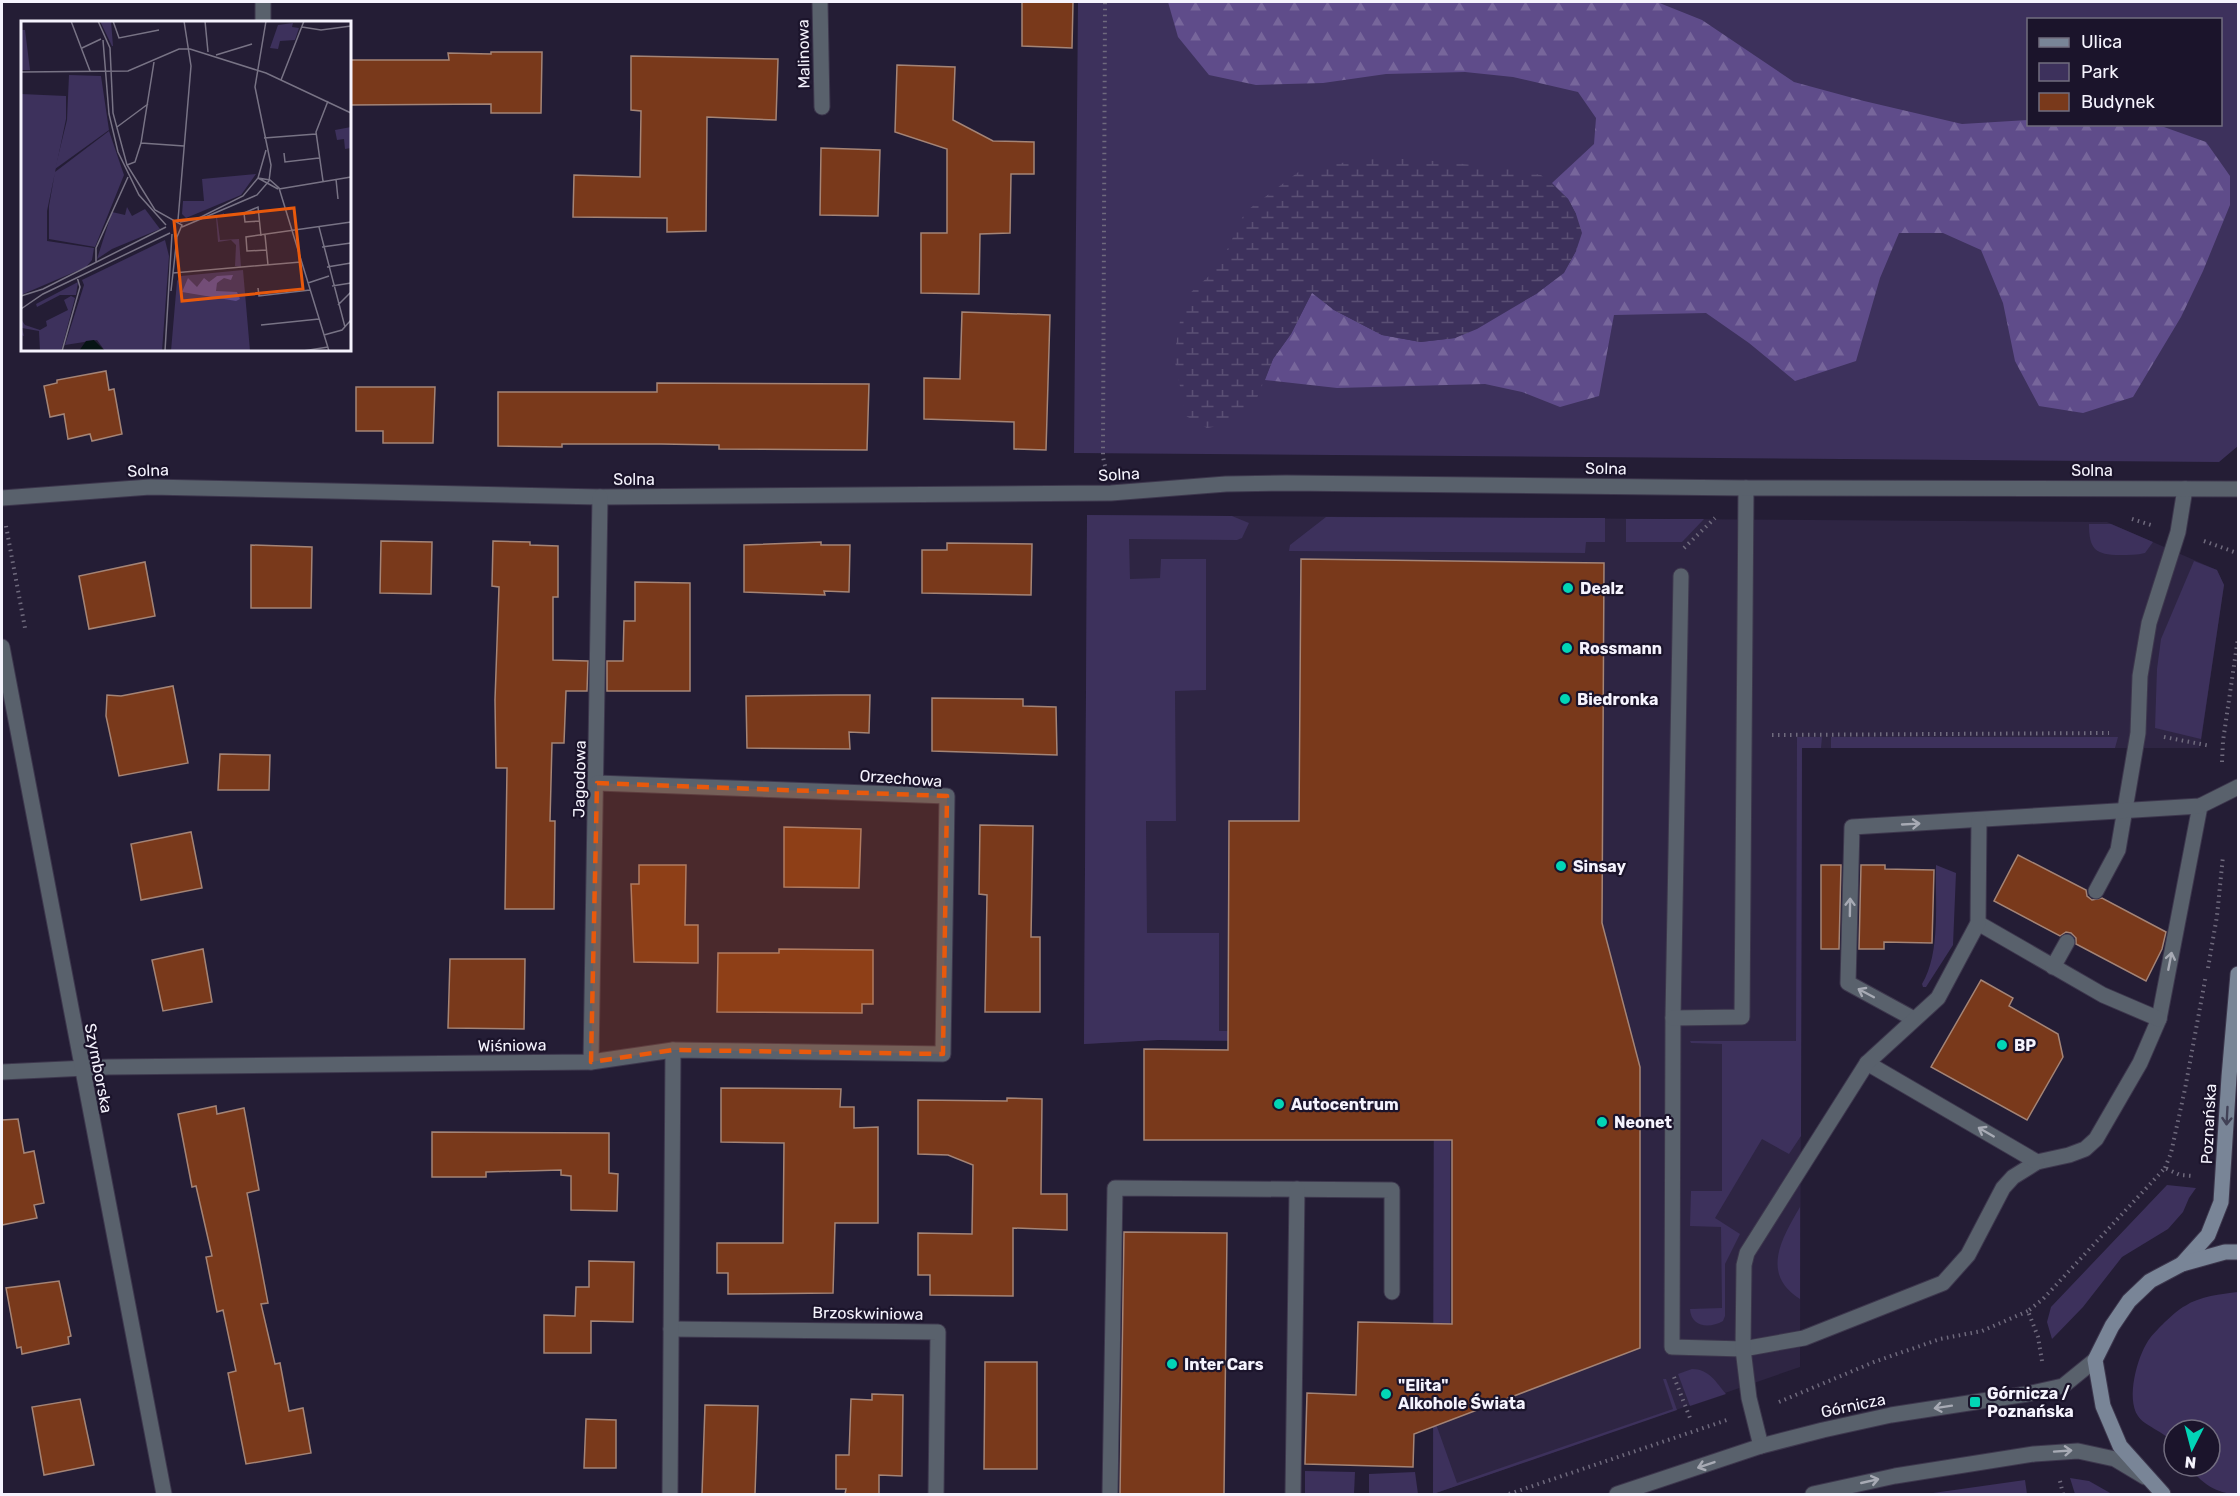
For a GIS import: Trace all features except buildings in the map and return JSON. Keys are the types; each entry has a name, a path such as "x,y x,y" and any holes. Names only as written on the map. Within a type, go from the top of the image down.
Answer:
{"main road":[{"name":"Poznańska","path":"2182,1264 2208,1235 2221,1202 2238,974"},
{"path":"2163,1494 2120,1446 2103,1406 2096,1360 2112,1326 2129,1301 2150,1281 2182,1264 2225,1252 2238,1252"}],"street":[{"path":"263,2 263,21"},
{"name":"Malinowa","path":"819,2 822,106"},
{"name":"Solna","path":"2,498 150,487 600,497 1111,493 1226,484 1286,483 1746,488 2238,489"},
{"path":"1673,1018 1742,1017 1746,488"},
{"path":"2096,891 2118,850 2138,733 2140,676 2149,623 2178,532 2185,489"},
{"name":"Jagodowa","path":"591,1062 600,497"},
{"path":"1680,576 1673,1018 1672,1347 1743,1349 1804,1338 1943,1283 1968,1255 2004,1188 2013,1177 2037,1162 2085,1149 2096,1139 2140,1063 2159,1019 2200,806"},
{"name":"Szymborska","path":"2,647 164,1494"},
{"name":"Orzechowa","path":"597,783 947,796 943,1054"},
{"path":"1914,1019 1848,983 1852,827 2200,806 2238,787"},
{"path":"1761,1446 1750,1405 1743,1349 1744,1265 1747,1253 1867,1063 1938,998 1977,923 1979,820"},
{"path":"1977,923 2103,995 2159,1019"},
{"path":"2053,967 2067,942"},
{"path":"670,1494 673,1050"},
{"name":"Wiśniowa","path":"2,1072 81,1067 591,1062 673,1050 943,1054"},
{"path":"1867,1063 2037,1162"},
{"path":"1110,1494 1115,1188 1392,1190 1392,1292"},
{"path":"1293,1494 1297,1189"},
{"name":"Brzoskwiniowa","path":"671,1329 938,1332 936,1494"},
{"name":"Górnicza","path":"1617,1494 1761,1446 1892,1415 2062,1386 2096,1360"},
{"path":"1813,1494 1895,1476 2034,1454 2078,1450 2115,1458 2151,1481"}],"path":[{"path":"1105,2 1103,457 1111,493"},
{"path":"1680,576 1681,551 1718,515"},
{"path":"1745,735 2138,733 2211,746"},
{"path":"2047,1390 2038,1337 2028,1311 2043,1299 2164,1168 2180,1175 2223,1178"},
{"path":"1672,1347 1670,1366 1690,1418"}],"highlighted area":[{"path":"597,783 947,796 943,1054 673,1050 591,1062"}],"shaded area":[{"path":"1087,515 2107,522 2217,570 2224,585 2200,748 1802,748 1800,1367 1433,1494 1434,1043 1158,1040 1084,1044"}],"green space":[{"path":"1078,2 2238,2 2238,446 2219,462 1074,453"},
{"path":"1168,2 1657,2 1702,20 1794,82 1864,101 1962,124 2027,120 2027,126 2164,127 2206,142 2230,176 2230,205 2181,317 2133,397 2083,413 2039,406 2015,361 2003,303 1981,250 1943,233 1899,233 1880,278 1856,361 1795,381 1749,343 1706,313 1614,315 1599,396 1560,407 1522,392 1485,384 1337,388 1265,380 1273,359 1291,334 1312,292 1334,310 1382,335 1421,342 1455,338 1536,294 1564,273 1576,251 1576,214 1568,199 1552,183 1594,144 1596,118 1578,92 1513,77 1465,72 1386,74 1323,83 1256,85 1209,75 1178,37"},
{"path":"1393,157 1504,168 1541,175 1568,199 1582,233 1576,251 1564,272 1536,294 1477,329 1455,338 1420,342 1382,335 1334,310 1312,293 1291,334 1273,359 1257,398 1245,416 1229,424 1207,428 1186,416 1174,357 1181,315 1189,294 1209,276 1226,252 1245,212 1301,170"},
{"path":"1087,515 1232,516 1249,523 1242,538 1237,540 1129,539 1130,579 1160,578 1161,559 1206,559 1206,690 1175,691 1176,821 1146,821 1147,933 1219,933 1219,1031 1468,1032 1450,1055 1450,1407 1436,1424 1457,1483 1673,1409 1663,1379 1666,1379 1677,1410 1433,1494 1434,1043 1158,1040 1084,1044"},
{"path":"1326,517 1605,518 1605,542 1586,542 1585,553 1289,551 1290,545"},
{"path":"1626,519 1704,519 1682,542 1626,542"},
{"path":"2089,524 2111,524 2153,542 2145,553 2105,554 2092,545"},
{"path":"2194,561 2217,570 2224,585 2201,739 2155,728 2157,669 2161,639"},
{"path":"1797,737 1822,737 1821,748 1802,748 1801,1136 1789,1154 1762,1139 1715,1218 1740,1234 1725,1264 1725,1316 1723,1321 1718,1324 1702,1325 1694,1320 1690,1309 1722,1308 1721,1227 1690,1226 1691,1191 1722,1191 1722,1044 1691,1043 1690,1041 1796,1041"},
{"path":"1831,737 2118,737 2115,748 1831,748"},
{"path":"1936,865 1956,873 1953,945 1926,987 1923,987 1935,942"},
{"path":"2167,1185 2196,1188 2183,1212 2168,1229 2122,1257 2083,1307 2052,1339 2047,1322 2051,1307"},
{"path":"1800,1207 1800,1299 1788,1289 1781,1278 1778,1255 1787,1231"},
{"path":"2238,1292 2238,1494 2217,1490 2199,1478 2222,1478 2222,1418 2162,1418 2162,1434 2141,1420 2133,1399 2134,1378 2140,1357 2148,1341 2176,1312 2197,1300"},
{"path":"1692,1369 1708,1374 1726,1394 1690,1406 1678,1374"},
{"path":"1305,1471 1355,1472 1354,1494 1305,1494"},
{"path":"1415,1472 1418,1494 1369,1494 1369,1474"},
{"path":"2070,1478 2089,1481 2112,1494 2075,1494"},
{"path":"2025,1480 2027,1494 1926,1494"}],"place":[{"name":"Dealz","path":"1568,588"},
{"name":"Rossmann","path":"1567,648"},
{"name":"Biedronka","path":"1565,699"},
{"name":"Sinsay","path":"1561,866"},
{"name":"BP","path":"2002,1045"},
{"name":"Autocentrum","path":"1279,1104"},
{"name":"Neonet","path":"1602,1122"},
{"name":"Inter Cars","path":"1172,1364"},
{"name":"\"Elita\" Alkohole Świata","path":"1386,1394"},
{"name":"Górnicza / Poznańska","path":"1975,1402"}]}
